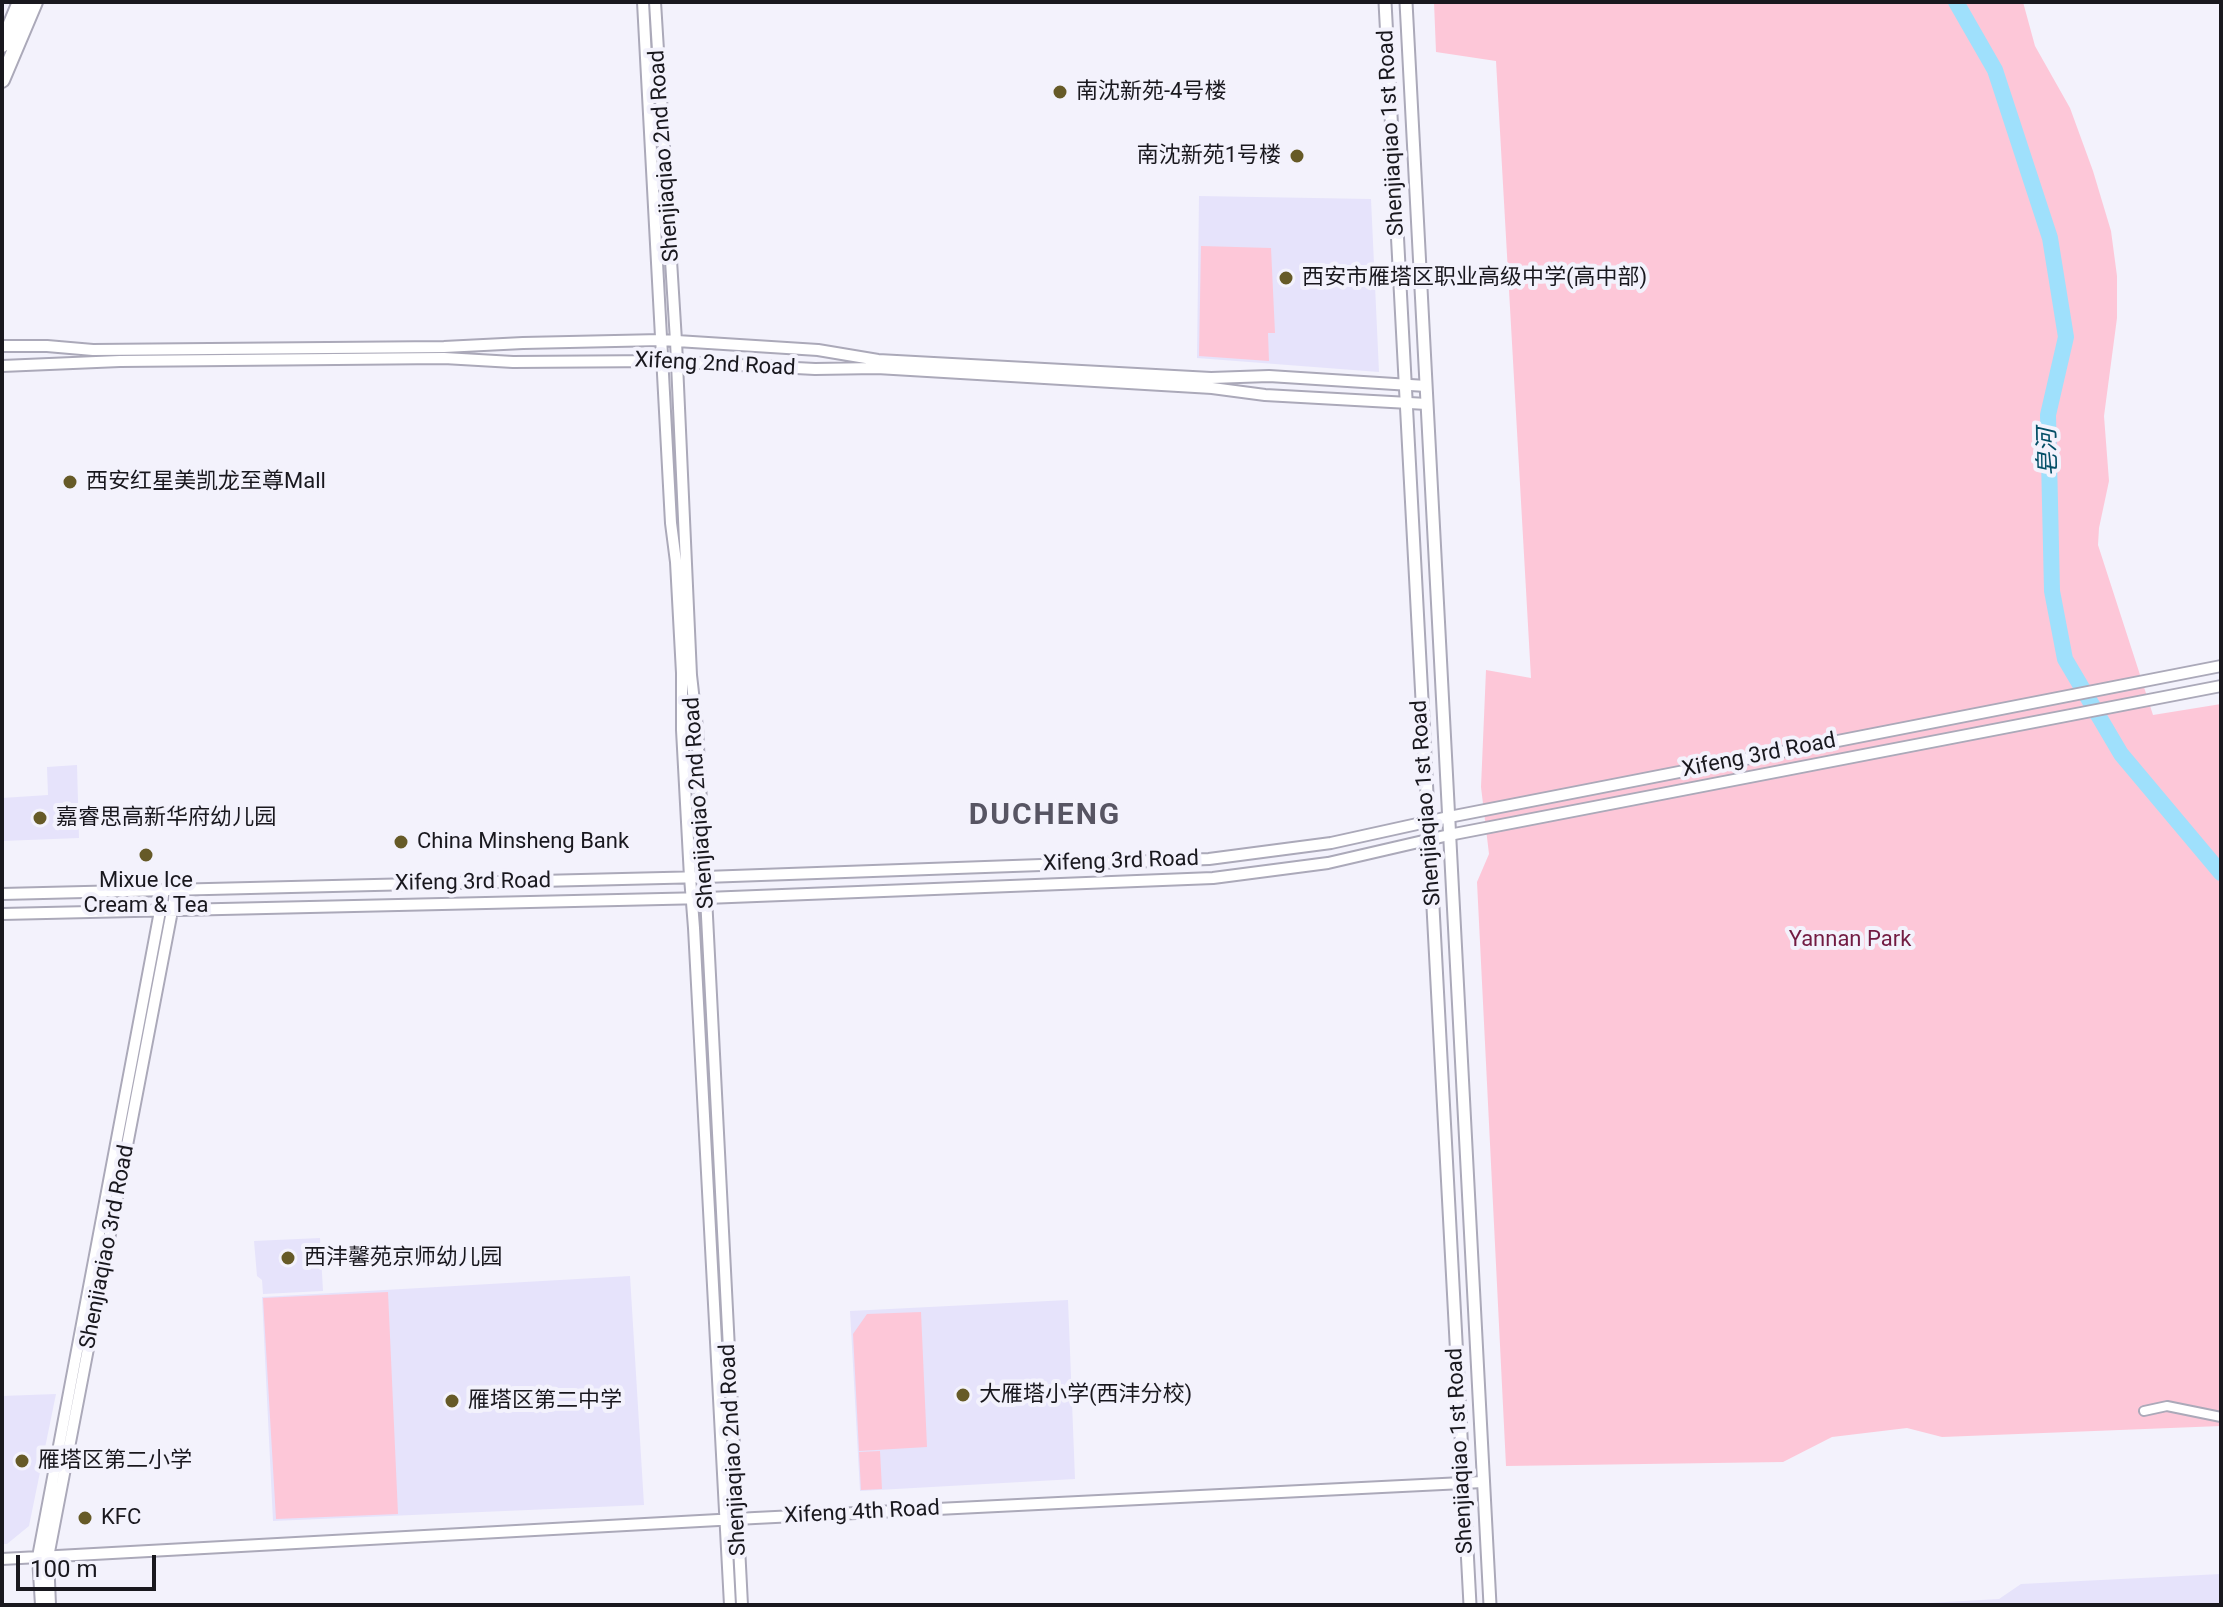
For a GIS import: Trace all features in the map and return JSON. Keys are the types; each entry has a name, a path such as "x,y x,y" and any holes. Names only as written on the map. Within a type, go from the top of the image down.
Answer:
{"highway":[{"path":"2,45 20,2"},
{"path":"2,80 35,2"}],"main road":[{"name":"Shenjiaqiao 1st Road","path":"1385,2 1470,1605"},
{"name":"Shenjiaqiao 1st Road","path":"1406,2 1490,1605"}],"street":[{"name":"Shenjiaqiao 2nd Road","path":"643,2 730,1605"},
{"name":"Shenjiaqiao 2nd Road","path":"655,2 686,524 685,562 697,728 742,1605"},
{"name":"Xifeng 2nd Road","path":"2,346 93,350 428,348 661,340 818,350 878,360 1211,378 1269,376 1426,386"},
{"name":"Xifeng 2nd Road","path":"2,366 120,361 444,358 513,362 662,361 815,369 892,369 1427,404"},
{"name":"Xifeng 3rd Road","path":"2,894 705,877 1209,859 1331,843 1449,817 2221,666"},
{"name":"Xifeng 3rd Road","path":"2,914 706,898 1213,878 1328,863 1449,835 2221,686"},
{"name":"Shenjiaqiao 3rd Road","path":"41,1605 43,1557 164,890"},
{"name":"Shenjiaqiao 3rd Road","path":"50,1605 43,1557 176,890"},
{"path":"2144,1411 2167,1406 2221,1417"},
{"name":"Xifeng 4th Road","path":"2,1559 1483,1482"}],"shaded area":[{"name":"西安市雁塔区职业高级中学(高中部)","path":"1199,196 1371,199 1379,372 1197,358"},
{"name":"嘉睿思高新华府幼儿园","path":"77,765 79,838 2,841 2,798 48,795 47,767"},
{"name":"西沣馨苑京师幼儿园","path":"320,1238 323,1291 263,1294 262,1280 257,1276 254,1241"},
{"name":"雁塔区第二中学","path":"630,1276 644,1505 273,1521 262,1297"},
{"name":"大雁塔小学(西沣分校)","path":"1068,1300 1075,1479 860,1491 850,1311"},
{"name":"雁塔区第二小学","path":"56,1394 29,1526 7,1544 2,1544 2,1396"},
{"path":"2221,1574 2221,1605 1892,1605 1999,1599 2021,1584"}],"green space":[{"name":"Yannan Park","path":"1434,2 2023,2 2035,46 2070,108 2111,231 2117,276 2117,318 2104,416 2109,481 2098,545 2153,715 2221,704 2221,1426 1942,1437 1907,1428 1832,1437 1783,1462 1506,1466 1477,882 1489,854 1481,787 1486,670 1531,678 1496,61 1436,52"},
{"path":"1201,246 1271,248 1275,333 1268,333 1269,361 1199,356"},
{"path":"388,1292 398,1514 276,1519 263,1298"},
{"path":"921,1312 927,1447 859,1451 853,1334 867,1314"},
{"path":"880,1451 882,1489 861,1490 859,1452"}],"waterway":[{"name":"皂河","path":"1956,2 1995,70 2050,238 2066,337 2048,415 2052,591 2065,659 2121,754 2221,873"}],"place":[{"name":"南沈新苑-4号楼","path":"1060,92"},
{"name":"南沈新苑1号楼","path":"1297,156"},
{"name":"西安市雁塔区职业高级中学(高中部)","path":"1286,278"},
{"name":"西安红星美凯龙至尊Mall","path":"70,482"},
{"name":"嘉睿思高新华府幼儿园","path":"40,818"},
{"name":"China Minsheng Bank","path":"401,842"},
{"name":"Mixue Ice Cream & Tea","path":"146,855"},
{"name":"西沣馨苑京师幼儿园","path":"288,1258"},
{"name":"大雁塔小学(西沣分校)","path":"963,1395"},
{"name":"雁塔区第二中学","path":"452,1401"},
{"name":"雁塔区第二小学","path":"22,1461"},
{"name":"KFC","path":"85,1518"}],"district":[{"name":"DUCHENG","path":"1045,816"}]}
